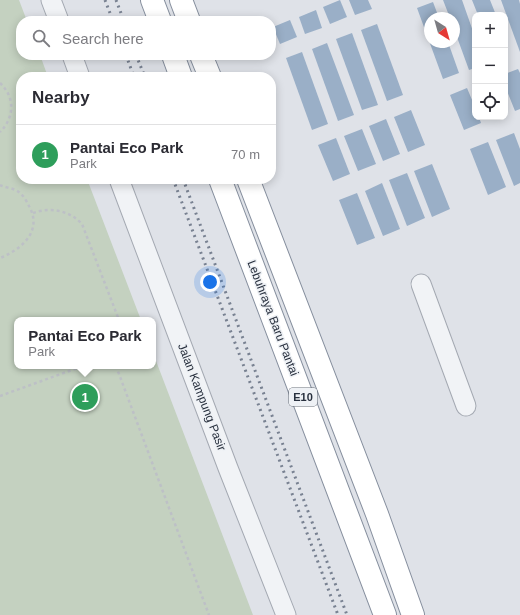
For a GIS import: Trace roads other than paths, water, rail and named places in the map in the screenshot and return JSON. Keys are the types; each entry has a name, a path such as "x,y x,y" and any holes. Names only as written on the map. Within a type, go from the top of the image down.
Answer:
{"highway":[{"path":"152,0 158,16"},
{"path":"181,0 187,16"},
{"path":"175,60 179,72"},
{"path":"204,60 208,72"},
{"name":"Lebuhraya Baru Pantai","path":"222,184 385,615"},
{"name":"E10","path":"250,184 377,514 413,615"}],"street":[{"path":"51,0 57,16"},
{"path":"74,60 78,72"},
{"name":"Jalan Kampung Pasir","path":"121,184 228,468 286,615"},
{"path":"421,284 466,406"}],"water":[{"path":"340,0 347,17 330,24 323,7"},
{"path":"349,0 368,0 372,9 355,15"},
{"path":"443,0 462,0 472,28 472,69 469,70 460,45 460,12 448,12"},
{"path":"472,0 490,0 495,12 477,12"},
{"path":"501,0 519,0 520,52 508,19 508,12 505,12"},
{"path":"433,2 437,12 424,12 424,27 417,8"},
{"path":"316,10 322,28 305,34 299,17"},
{"path":"290,20 297,37 280,44 276,34 276,26"},
{"path":"377,24 403,95 387,101 361,30"},
{"path":"352,33 378,105 362,110 336,39"},
{"path":"327,43 354,115 338,121 312,49"},
{"path":"432,48 450,48 459,73 443,79"},
{"path":"302,52 328,124 312,130 286,58"},
{"path":"518,69 520,73 520,109 515,111 508,94 508,73"},
{"path":"467,88 472,100 472,120 480,120 481,123 464,130 450,95"},
{"path":"411,110 425,145 408,152 394,117"},
{"path":"386,119 400,154 383,161 369,126"},
{"path":"362,129 376,164 358,171 344,136"},
{"path":"514,133 520,149 520,183 514,186 496,140"},
{"path":"336,138 350,174 333,181 318,145"},
{"path":"488,142 506,187 488,195 470,149"},
{"path":"432,164 450,209 432,217 414,171"},
{"path":"407,173 425,218 407,226 389,180"},
{"path":"382,183 400,229 383,236 365,191"},
{"path":"357,193 375,238 357,245 339,200"}],"railway":[{"path":"105,0 111,16"},
{"path":"116,0 122,16"},
{"path":"128,60 132,72"},
{"path":"138,60 143,72"},
{"path":"175,184 338,615"},
{"path":"185,184 347,615"}],"place":[{"name":"Pantai Eco Park","path":"85,397"}]}
